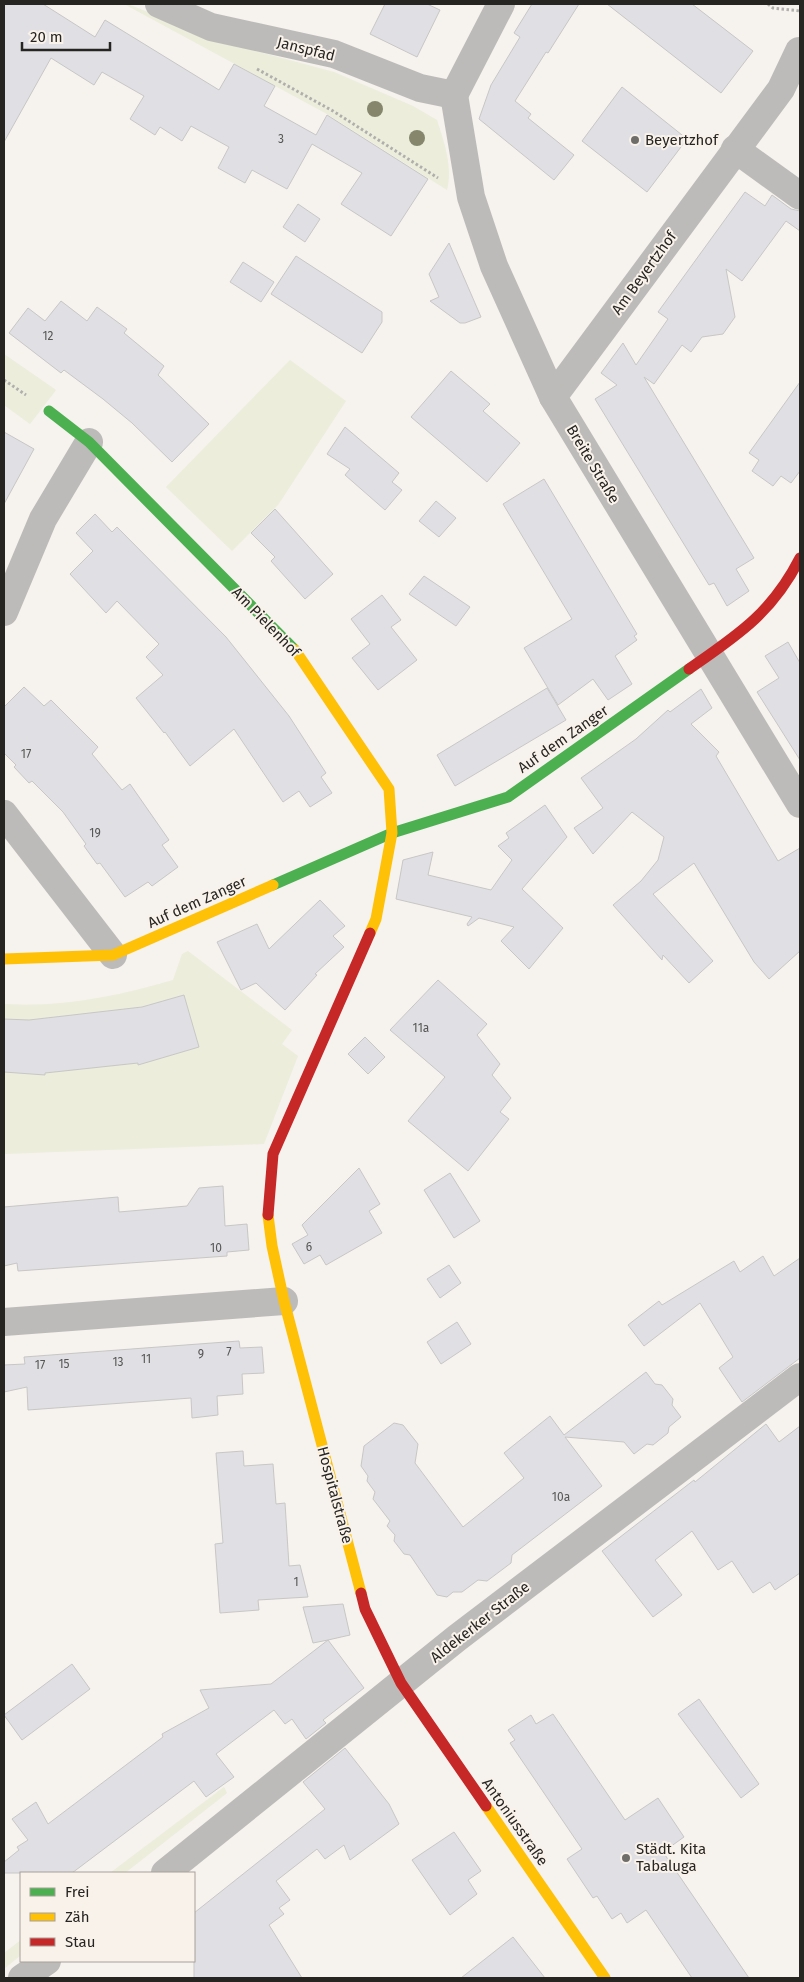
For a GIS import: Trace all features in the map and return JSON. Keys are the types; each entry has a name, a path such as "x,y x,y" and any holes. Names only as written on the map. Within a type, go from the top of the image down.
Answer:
{"street":[{"name":"Janspfad","path":"159,4 211,27 334,54 420,88 454,95"},
{"path":"454,95 501,4"},
{"name":"Am Beyertzhof","path":"553,397 781,89 799,51"},
{"name":"Breite Straße","path":"454,95 471,198 494,266 553,397 800,804"},
{"path":"735,149 800,196"},
{"name":"Am Pielenhof","path":"50,411 89,442 299,654 389,790 392,833"},
{"path":"4,612 43,519 89,442"},
{"path":"709,654 745,630 774,602 788,582 800,558"},
{"name":"Auf dem Zanger","path":"4,958 113,955 392,833 508,797 709,654"},
{"path":"4,814 113,955"},
{"name":"Hospitalstraße","path":"392,833 376,919 273,1154 268,1211 272,1246 284,1301 365,1609 401,1683"},
{"path":"4,1322 284,1301"},
{"name":"Aldekerker Straße","path":"166,1872 457,1638 800,1377"},
{"name":"Antoniusstraße","path":"401,1683 605,1978"},
{"path":"22,1978 46,1962"}],"path":[{"path":"768,4 773,8 800,10"},
{"path":"256,68 333,111 471,198"}],"green space":[{"path":"124,4 219,41 334,72 413,106 437,120 445,145 448,163 449,181 447,190 327,114"},
{"path":"4,354 56,390 30,424 4,405"},
{"path":"290,360 346,401 278,505 232,551 166,487"},
{"path":"188,951 292,1030 282,1044 298,1056 264,1144 4,1154 4,1004 47,1004 90,999 111,996 173,980 182,954"},
{"path":"224,1787 227,1793 126,1872 111,1872"},
{"path":"20,1941 20,1956 4,1969 4,1953"}],"building":[{"path":"4,4 43,4 95,37 105,20 219,90 234,64 275,86 264,106 316,135 327,115 428,179 391,236 341,204 362,173 312,144 287,189 252,170 245,183 218,168 229,147 191,126 182,141 160,127 155,135 130,119 144,96 102,72 94,85 51,58 4,142"},
{"path":"385,4 427,4 440,10 417,57 370,34"},
{"path":"532,4 579,4 515,101 531,114 528,118 574,155 554,180 479,119 491,85 520,37 514,33"},
{"path":"607,4 692,4 753,51 721,93"},
{"name":"Beyertzhof","path":"622,87 687,139 647,192 582,141"},
{"path":"745,192 765,206 772,195 791,209 800,211 800,231 786,221 742,281 726,269 735,317 723,334 702,337 691,352 682,345 654,384 644,377 754,558 736,569 749,591 727,606 714,583 709,585 595,399 617,385 601,373 623,343 636,365 668,319 658,312"},
{"path":"298,204 320,219 305,242 283,227"},
{"path":"449,243 481,317 465,323 460,323 430,301 439,297 429,274"},
{"path":"296,256 382,312 382,322 362,353 271,294"},
{"path":"243,262 274,282 261,302 230,282"},
{"path":"61,301 87,321 97,307 127,329 124,333 164,366 158,375 209,424 172,462 132,423 103,399 64,370 61,373 9,333 28,308 45,321"},
{"path":"451,371 490,404 483,411 520,443 487,482 411,417"},
{"path":"800,382 800,471 791,483 781,476 773,486 752,471 759,460 749,453"},
{"path":"345,427 399,473 392,482 402,490 385,510 345,475 350,469 327,454"},
{"path":"4,432 34,449 4,504"},
{"path":"544,479 637,634 634,636 637,640 615,656 632,684 608,700 593,679 558,705 524,648 572,619 503,504"},
{"path":"436,501 456,518 439,537 419,521"},
{"path":"275,509 333,574 305,599 271,561 275,557 251,533"},
{"path":"95,514 112,532 117,527 226,637 289,716 326,773 321,777 332,793 310,807 299,791 283,802 234,729 190,766 165,732 136,698 163,675 146,657 159,644 117,601 106,613 70,574 93,551 76,533"},
{"path":"424,576 470,607 456,626 409,594"},
{"path":"382,595 401,620 391,627 417,660 378,690 352,658 370,644 351,619"},
{"path":"788,642 800,663 800,760 757,692 779,678 765,656"},
{"path":"24,687 44,706 51,700 98,747 92,754 122,790 130,784 169,840 162,845 178,867 152,886 148,882 125,897 100,863 97,864 84,846 86,844 63,812 32,781 29,783 14,767 16,765 4,753 4,707"},
{"path":"547,688 566,720 455,786 437,755"},
{"path":"701,689 712,708 691,724 719,752 716,756 778,861 800,848 800,951 769,979 754,962 694,863 653,894 713,961 689,983 663,955 662,960 613,905 641,881 658,860 664,837 632,812 593,854 574,828 603,808 581,778 636,739 668,710 670,712"},
{"path":"545,805 567,837 522,889 563,928 529,969 501,941 514,927 479,918 468,926 467,924 472,917 396,899 403,860 433,852 428,875 491,890 512,860 498,846 509,838 506,833"},
{"path":"320,900 345,926 333,936 344,947 315,974 317,975 285,1010 256,983 241,990 217,942 257,924 269,949"},
{"path":"438,980 487,1024 477,1035 500,1064 492,1075 511,1098 500,1112 509,1119 468,1171 408,1121 445,1077 390,1030"},
{"path":"184,995 199,1047 138,1065 138,1063 45,1073 45,1075 4,1072 4,1019 29,1020 142,1007"},
{"path":"365,1037 385,1057 368,1074 348,1054"},
{"path":"359,1168 380,1204 369,1211 382,1233 326,1265 320,1255 304,1264 292,1244 308,1235 302,1225"},
{"path":"450,1173 480,1221 454,1238 424,1190"},
{"path":"223,1186 225,1226 247,1224 249,1250 227,1252 227,1256 18,1271 17,1263 4,1266 4,1207 118,1197 119,1212 187,1206 199,1188"},
{"path":"763,1256 774,1276 800,1258 800,1358 742,1402 719,1368 733,1357 700,1303 644,1346 628,1325 659,1301 662,1305 734,1261 740,1272"},
{"path":"449,1265 461,1283 440,1298 427,1279"},
{"path":"457,1322 471,1344 441,1364 427,1342"},
{"path":"239,1341 240,1348 262,1347 264,1373 242,1374 243,1394 217,1396 218,1415 192,1418 191,1398 28,1410 27,1387 4,1392 4,1365 25,1364 24,1357"},
{"path":"646,1372 655,1384 662,1385 673,1399 672,1405 681,1417 669,1427 668,1433 653,1445 647,1444 634,1454 624,1442 565,1437 602,1486 512,1555 511,1563 487,1581 478,1580 462,1592 453,1592 447,1597 437,1595 410,1555 404,1554 394,1541 395,1535 387,1526 390,1521 373,1499 375,1492 367,1481 368,1476 361,1466 364,1446 394,1423 403,1425 418,1444 415,1463 463,1527 524,1478 504,1453 550,1416 564,1435"},
{"path":"766,1424 779,1442 800,1426 800,1573 775,1590 770,1582 753,1593 732,1561 718,1570 692,1531 655,1560 682,1595 653,1617 602,1551 694,1480 695,1482"},
{"path":"243,1451 244,1466 273,1464 276,1504 285,1503 289,1566 300,1565 308,1597 258,1600 259,1610 220,1613 215,1544 223,1543 216,1453"},
{"path":"343,1604 350,1635 313,1643 303,1607"},
{"path":"328,1640 364,1688 323,1720 326,1723 306,1739 292,1719 285,1724 274,1710 216,1754 234,1777 206,1797 194,1781 73,1872 4,1873 4,1862 19,1850 17,1847 28,1840 12,1819 36,1802 48,1824 163,1737 162,1734 209,1708 200,1690 271,1684"},
{"path":"72,1664 90,1689 22,1740 4,1715"},
{"path":"699,1699 759,1784 741,1798 678,1714"},
{"path":"553,1714 625,1820 658,1798 684,1837 663,1852 749,1978 692,1978 646,1910 627,1923 621,1913 612,1919 597,1896 593,1898 567,1859 582,1849 510,1743 515,1740 508,1730 531,1715 536,1724"},
{"path":"345,1748 389,1804 399,1824 350,1860 344,1845 325,1859 317,1849 276,1881 290,1900 279,1908 284,1914 269,1925 302,1978 194,1978 195,1912 325,1809 303,1782"},
{"path":"454,1832 481,1871 468,1880 477,1894 450,1915 412,1860"},
{"path":"513,1937 545,1978 461,1978"}],"traffic: fast":[{"path":"49,411 89,442 295,650"},
{"path":"273,885 392,833 508,797 689,669"}],"traffic: slow":[{"path":"295,650 389,789 392,833 376,919 370,933"},
{"path":"4,959 113,955 273,885"},
{"path":"268,1215 272,1246 284,1301 361,1593"},
{"path":"486,1806 605,1978"}],"traffic: jam":[{"path":"689,669 723,645 752,621 778,594 800,558"},
{"path":"268,1215 273,1154 370,933"},
{"path":"361,1593 365,1609 401,1683 486,1806"}],"place":[{"name":"Beyertzhof","path":"635,140"},
{"name":"Städt. Kita Tabaluga","path":"626,1858"}]}
